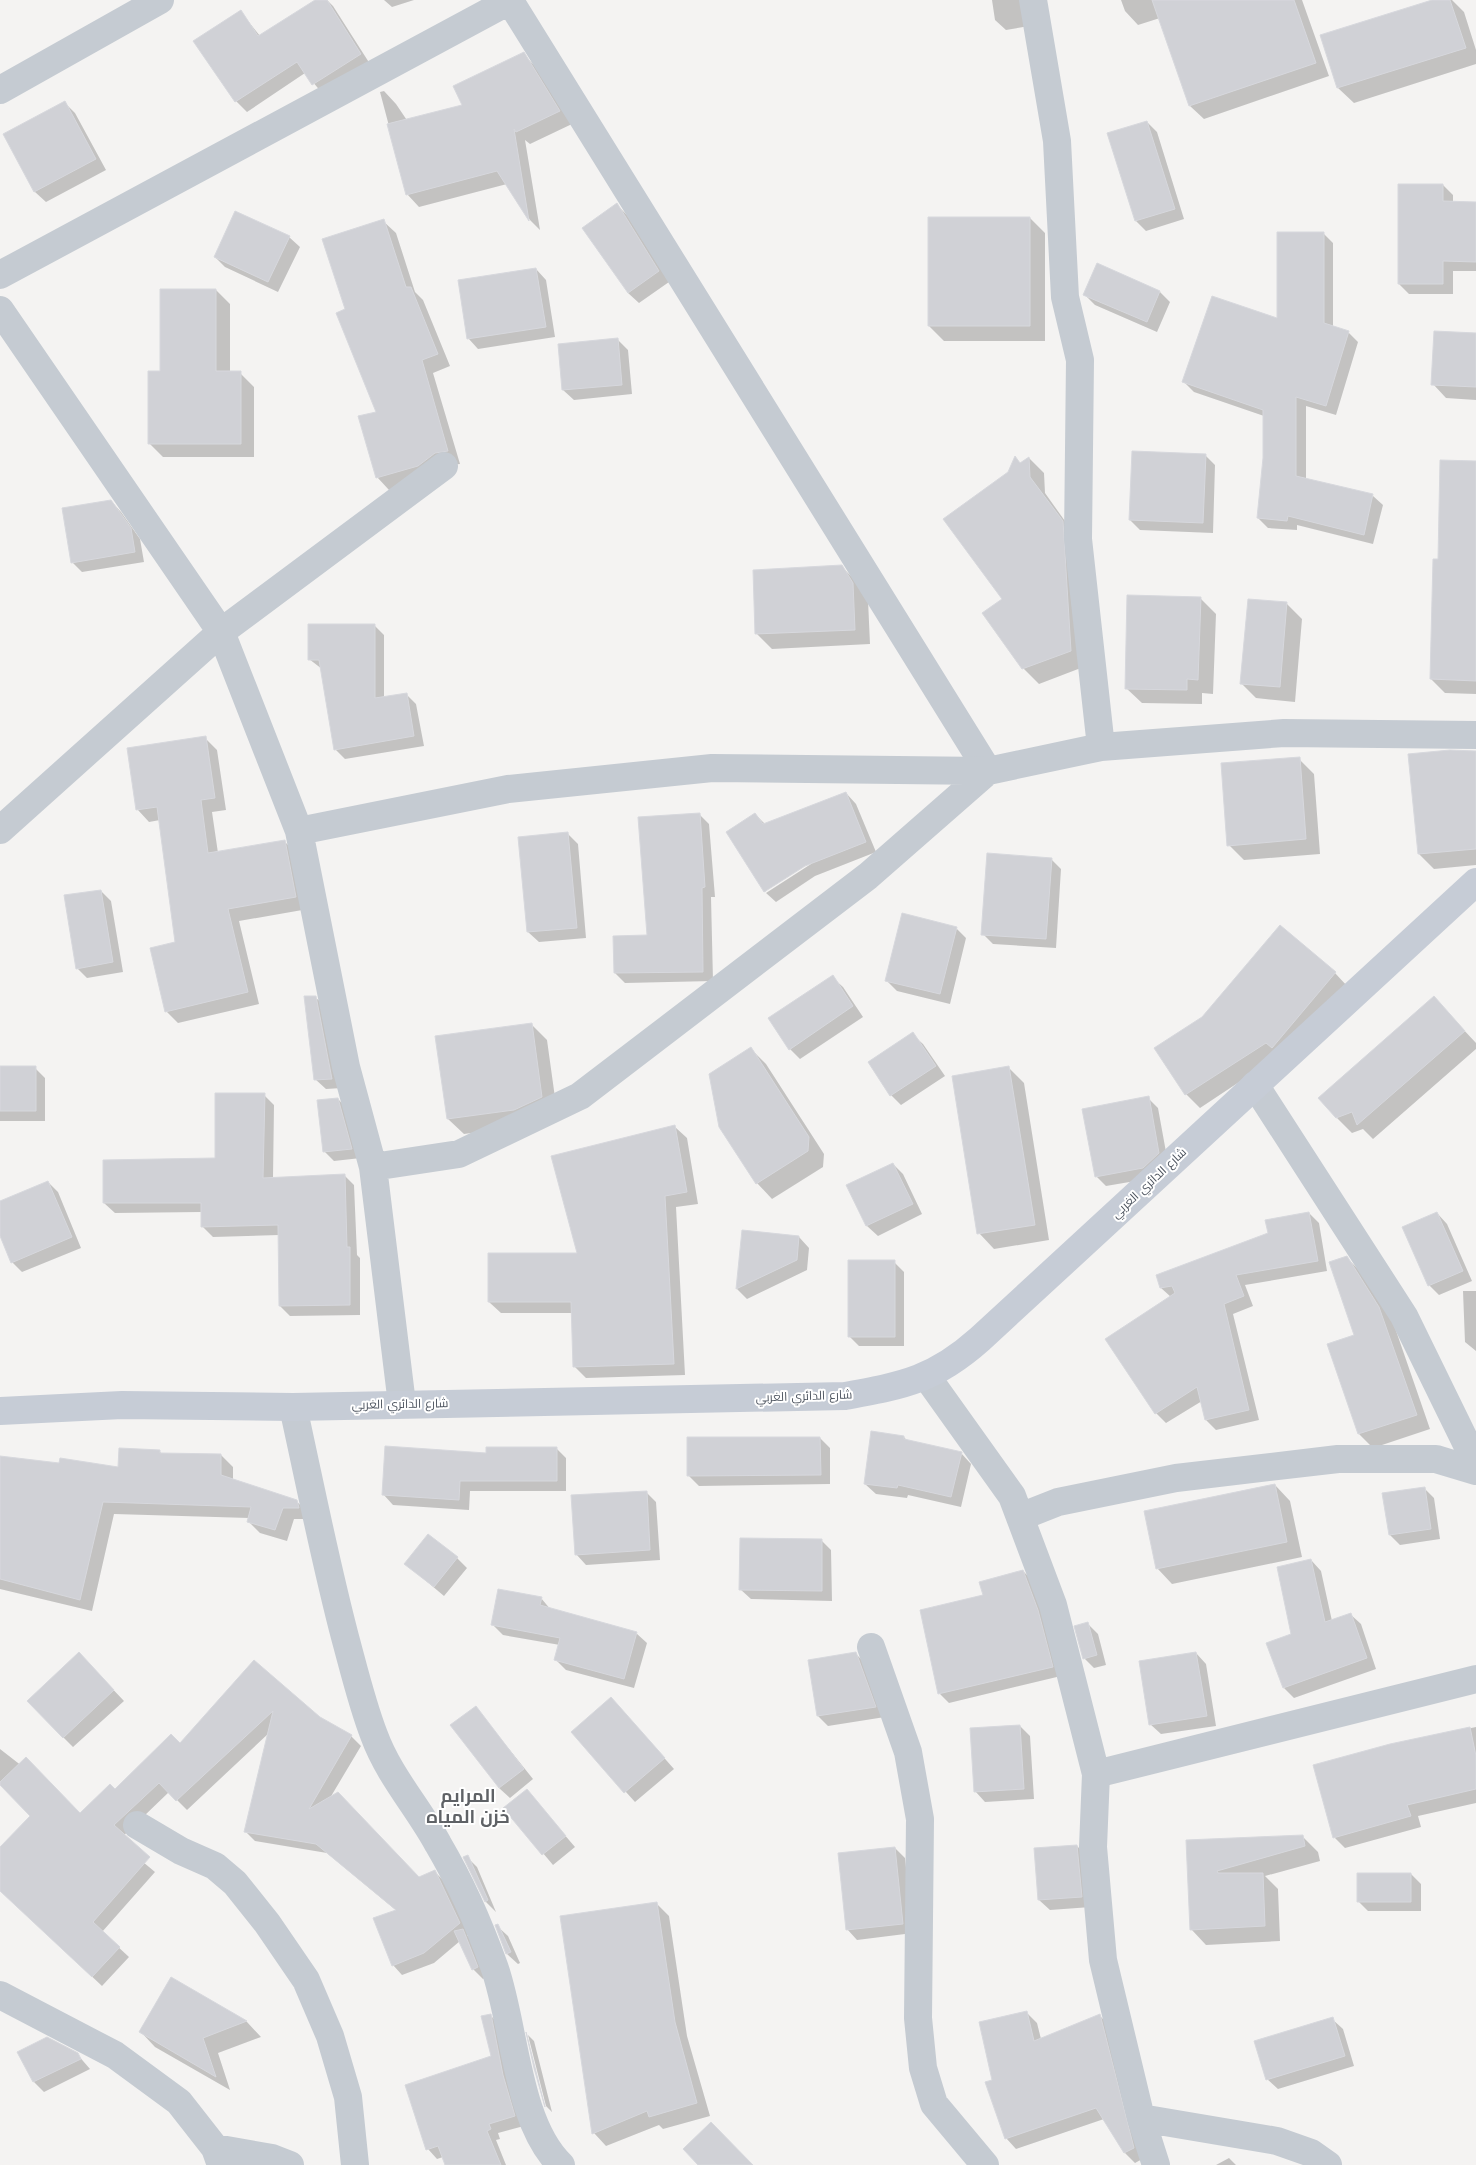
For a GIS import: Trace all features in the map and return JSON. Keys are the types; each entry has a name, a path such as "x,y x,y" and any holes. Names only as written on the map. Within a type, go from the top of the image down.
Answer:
{"street":[{"path":"0,90 160,0"},
{"path":"0,275 511,0 988,771"},
{"path":"1033,0 1057,141 1065,297 1080,360 1078,539 1101,747"},
{"path":"0,310 221,632 299,831 346,1068 373,1167 402,1404"},
{"path":"0,830 221,632 444,466"},
{"path":"299,831 508,789 712,768 988,771 1101,747 1284,733 1476,734"},
{"path":"373,1167 458,1154 580,1096 868,876 988,771"},
{"name":"شارع الدائري الغربي","path":"0,1411 122,1405 293,1407 845,1396 888,1388 927,1376 957,1359 980,1339 1476,882"},
{"path":"1254,1085 1404,1316 1476,1463"},
{"path":"927,1376 1012,1496 1053,1605 1096,1774 1093,1847 1103,1960 1141,2118 1156,2165"},
{"path":"293,1407 336,1601 359,1690 374,1736 394,1777 438,1842 476,1917 497,1973 531,2116 554,2158 561,2165"},
{"path":"1020,1517 1058,1502 1176,1478 1338,1459 1436,1459 1476,1472"},
{"path":"871,1648 908,1752 920,1819 918,2018 923,2068 934,2104 986,2165"},
{"path":"1096,1774 1476,1680"},
{"path":"137,1825 181,1851 215,1866 236,1883 267,1923 306,1980 330,2036 348,2097 355,2165"},
{"path":"0,1995 115,2055 179,2102 218,2156 272,2158 290,2165"},
{"path":"1141,2118 1277,2141 1311,2153 1328,2165"}],"building":[{"path":"315,0 327,0 361,54 312,85 297,62 235,102 193,41 241,10 258,36"},
{"path":"1152,0 1294,0 1316,63 1189,106"},
{"path":"1432,0 1450,0 1466,48 1337,88 1320,35"},
{"path":"524,52 560,111 516,132 514,129 529,221 497,171 406,195 387,124 462,105 453,86"},
{"path":"65,101 96,159 34,192 3,134"},
{"path":"1147,121 1175,209 1135,221 1107,133"},
{"path":"1398,184 1443,184 1443,201 1476,202 1476,262 1443,261 1443,284 1398,284"},
{"path":"617,203 659,271 628,293 582,228"},
{"path":"235,211 290,236 268,282 214,257"},
{"path":"928,217 1030,217 1030,326 928,326"},
{"path":"384,219 406,287 411,287 438,354 422,360 448,451 435,453 418,466 376,478 358,416 376,412 336,313 345,309 322,239"},
{"path":"1277,232 1324,232 1324,323 1349,331 1326,406 1296,397 1296,476 1373,494 1364,535 1288,516 1287,521 1257,518 1263,458 1263,410 1182,382 1212,296 1277,318"},
{"path":"1097,263 1160,291 1147,322 1083,295"},
{"path":"536,268 546,327 467,339 458,280"},
{"path":"160,289 216,289 216,371 241,371 241,444 148,444 148,371 160,371"},
{"path":"1434,331 1476,333 1476,387 1431,385"},
{"path":"618,338 622,385 562,390 558,344"},
{"path":"1132,451 1206,454 1203,523 1129,520"},
{"path":"1015,456 1020,463 1029,457 1030,477 1063,521 1071,651 1022,669 982,613 1002,599 943,519 1008,472"},
{"path":"1440,460 1476,461 1476,681 1430,679 1433,559 1438,559"},
{"path":"111,500 131,528 135,552 71,563 62,508"},
{"path":"842,565 853,583 855,630 755,634 753,570"},
{"path":"1127,595 1201,597 1198,680 1187,679 1187,690 1125,689"},
{"path":"1248,599 1287,602 1280,687 1240,684"},
{"path":"308,624 375,624 375,698 407,693 414,736 334,750 319,660 308,660"},
{"path":"206,736 215,798 201,800 208,853 285,840 296,897 228,909 248,992 165,1012 150,948 175,942 157,807 136,810 127,748"},
{"path":"1450,750 1476,751 1476,849 1418,854 1408,754"},
{"path":"1300,757 1306,839 1227,846 1221,763"},
{"path":"846,792 866,842 805,866 764,892 726,832 755,813 763,824"},
{"path":"700,813 705,887 702,888 703,972 614,973 613,936 647,935 638,817"},
{"path":"568,832 577,928 527,932 518,837"},
{"path":"987,853 1052,858 1046,939 981,935"},
{"path":"101,890 113,962 76,969 64,895"},
{"path":"902,913 957,927 940,994 885,981"},
{"path":"1280,925 1336,972 1272,1048 1266,1043 1185,1095 1154,1048 1202,1017"},
{"path":"833,975 853,1006 789,1050 768,1018"},
{"path":"304,996 316,996 332,1079 314,1080"},
{"path":"1434,996 1465,1031 1357,1125 1352,1112 1336,1118 1318,1098"},
{"path":"532,1023 542,1097 514,1110 447,1119 435,1036"},
{"path":"913,1032 936,1066 890,1096 868,1062"},
{"path":"751,1047 809,1137 808,1151 756,1184 719,1127 709,1074"},
{"path":"0,1066 36,1066 36,1111 0,1111"},
{"path":"1009,1066 1035,1225 977,1234 952,1076"},
{"path":"215,1093 265,1093 263,1178 345,1174 347,1247 350,1247 350,1305 279,1306 278,1225 201,1227 201,1203 103,1203 103,1160 215,1158"},
{"path":"1149,1096 1159,1153 1143,1168 1095,1177 1082,1109"},
{"path":"338,1098 352,1149 323,1152 317,1100"},
{"path":"675,1125 687,1192 665,1196 674,1364 573,1367 571,1302 488,1302 488,1253 577,1253 551,1156"},
{"path":"893,1163 913,1204 866,1226 846,1185"},
{"path":"48,1181 72,1237 11,1263 0,1236 0,1201"},
{"path":"1309,1212 1318,1261 1236,1275 1244,1296 1224,1304 1249,1410 1205,1420 1197,1387 1155,1414 1105,1339 1175,1293 1172,1286 1160,1288 1156,1275 1268,1233 1265,1220"},
{"path":"1437,1212 1463,1271 1428,1286 1402,1227"},
{"path":"742,1230 799,1236 797,1260 736,1289"},
{"path":"1347,1256 1379,1307 1417,1415 1358,1434 1327,1344 1354,1335 1329,1262"},
{"path":"848,1260 895,1260 895,1337 848,1337"},
{"path":"871,1431 904,1436 904,1439 962,1452 951,1497 898,1485 897,1488 864,1484"},
{"path":"687,1437 820,1437 821,1475 687,1476"},
{"path":"385,1446 486,1453 486,1447 557,1447 557,1481 460,1481 459,1500 382,1495"},
{"path":"119,1448 160,1450 160,1453 221,1454 221,1475 297,1500 299,1508 283,1508 275,1530 247,1522 251,1507 103,1502 80,1600 0,1579 0,1456 59,1463 60,1458 118,1467"},
{"path":"1275,1484 1287,1542 1156,1569 1144,1511"},
{"path":"1425,1487 1431,1529 1389,1535 1382,1493"},
{"path":"647,1491 650,1550 575,1555 571,1495"},
{"path":"428,1534 458,1557 434,1587 404,1564"},
{"path":"740,1538 822,1539 822,1591 739,1590"},
{"path":"1311,1559 1325,1622 1351,1613 1367,1658 1283,1688 1266,1643 1291,1634 1277,1567"},
{"path":"1023,1570 1038,1610 1053,1667 938,1694 920,1610 983,1595 979,1582"},
{"path":"498,1589 542,1597 540,1605 637,1632 624,1679 554,1660 560,1638 491,1625"},
{"path":"1088,1622 1097,1655 1083,1659 1074,1626"},
{"path":"79,1652 114,1690 63,1738 27,1701"},
{"path":"856,1652 876,1707 817,1716 808,1660"},
{"path":"1196,1652 1207,1716 1149,1725 1139,1661"},
{"path":"254,1660 320,1717 352,1735 309,1809 338,1792 419,1877 435,1870 460,1923 424,1953 392,1966 373,1918 396,1910 316,1844 244,1832 273,1711 176,1801 159,1783 114,1825 150,1857 93,1922 120,1947 92,1977 0,1891 0,1847 30,1816 0,1785 0,1782 26,1757 80,1813 110,1784 115,1789 171,1734 180,1743"},
{"path":"611,1697 665,1758 624,1793 571,1732"},
{"path":"476,1706 524,1769 499,1788 450,1725"},
{"path":"1020,1725 1024,1789 974,1792 970,1728"},
{"path":"1470,1727 1476,1756 1476,1789 1407,1805 1411,1816 1333,1838 1313,1765 1390,1744"},
{"path":"527,1789 566,1836 542,1855 503,1808"},
{"path":"1303,1835 1305,1846 1217,1871 1218,1873 1263,1873 1265,1926 1190,1930 1186,1840"},
{"path":"1077,1845 1082,1897 1038,1900 1034,1848"},
{"path":"895,1847 903,1924 846,1930 838,1853"},
{"path":"468,1855 488,1900 485,1902 463,1857"},
{"path":"1357,1873 1411,1873 1411,1902 1357,1902"},
{"path":"657,1902 675,2022 697,2103 649,2117 647,2111 592,2134 560,1916"},
{"path":"498,1924 511,1952 506,1954 495,1925"},
{"path":"463,1929 478,1967 472,1970 454,1931"},
{"path":"171,1977 247,2021 203,2038 216,2077 139,2032"},
{"path":"1027,2011 1034,2041 1100,2014 1134,2148 1124,2153 1096,2108 1005,2139 985,2082 992,2080 979,2022"},
{"path":"491,2014 503,2075 515,2116 489,2124 491,2129 487,2131 501,2165 445,2165 438,2146 426,2150 405,2085 491,2056 481,2016"},
{"path":"1333,2017 1345,2056 1266,2080 1254,2041"},
{"path":"526,2032 545,2107 534,2068"},
{"path":"47,2037 78,2053 81,2059 33,2082 17,2052"},
{"path":"711,2122 753,2165 698,2165 683,2149"}],"district":[{"name":"المرايم خزن المياه","path":"468,1805"}]}
